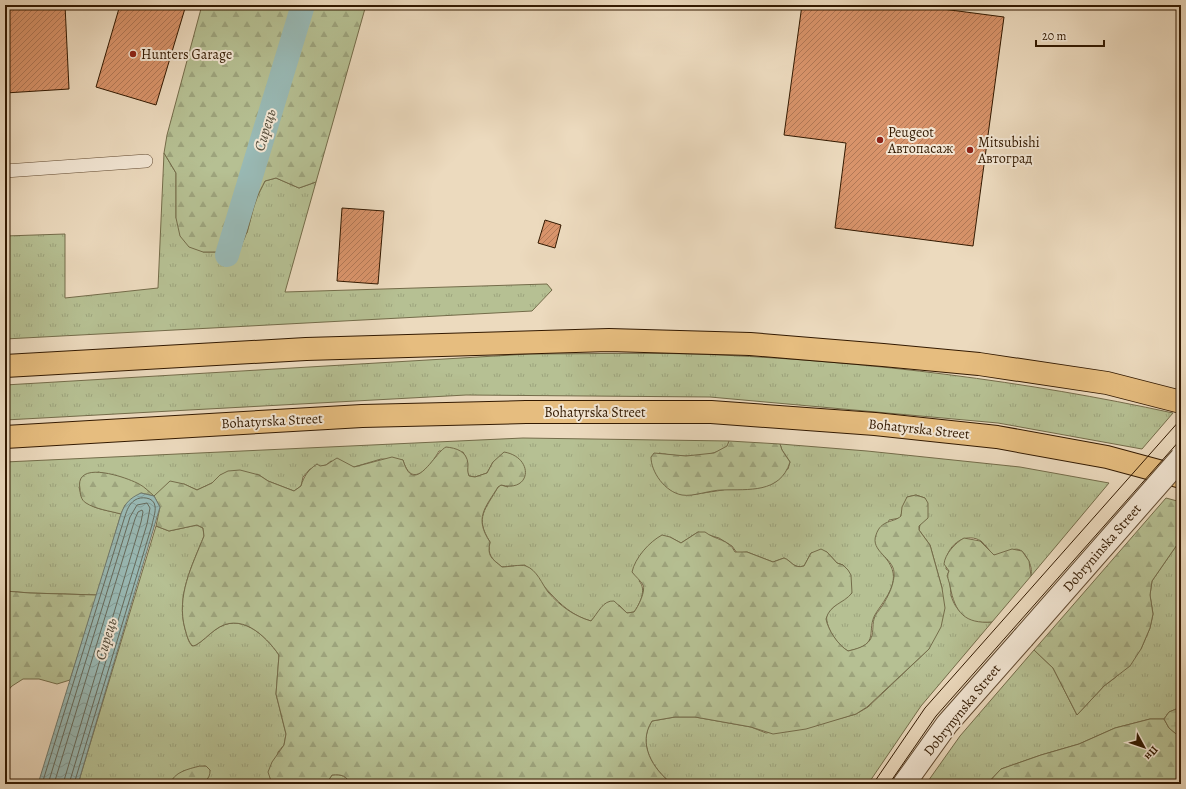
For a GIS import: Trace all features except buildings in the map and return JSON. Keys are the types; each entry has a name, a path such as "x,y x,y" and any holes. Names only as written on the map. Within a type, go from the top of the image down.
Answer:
{"main road":[{"path":"5,366 306,349 616,340 750,344 883,354 979,364 1107,383 1181,402"},
{"name":"Bohatyrska Street","path":"5,437 362,416 526,412 711,412 874,424 997,437 1107,457 1181,477"}],"street":[{"name":"Dobryninska Street","path":"1023,638 1181,458"},
{"name":"Dobrynynska Street","path":"904,784 947,724 1023,638"}],"lane":[{"path":"5,171 146,161"}],"green space":[{"path":"202,5 366,5 316,182 299,188 276,178 265,181 257,198 245,238 237,252 231,257 221,255 218,252 203,252 189,247 180,236 176,218 176,173 164,153 167,135"},
{"path":"164,153 176,173 176,218 203,252 218,252 221,255 247,233 255,201 265,181 276,178 299,188 316,182 285,292 547,284 552,290 532,311 5,339 5,236 65,234 65,298 158,288"},
{"path":"529,354 697,354 778,358 891,368 1005,382 1061,391 1173,413 1142,449 998,423 710,397 466,395 5,420 5,385"},
{"path":"523,438 729,441 728,446 721,450 704,455 685,456 659,453 690,495 723,490 788,469 790,462 780,444 867,451 1020,467 1109,483 1031,576 1030,564 1021,550 1017,549 994,555 981,541 971,538 961,540 953,546 947,556 946,569 949,571 947,576 950,583 953,602 961,613 966,616 978,621 992,622 921,706 868,784 672,784 653,764 649,756 646,738 652,721 675,717 695,717 751,727 766,733 842,718 856,714 868,707 929,649 942,588 930,545 919,530 925,498 916,495 907,497 900,518 889,520 882,554 889,562 892,570 892,584 890,591 873,619 869,641 859,648 848,651 832,635 827,624 827,613 837,604 843,565 837,563 827,552 811,553 804,566 800,567 795,566 784,558 773,562 747,552 737,553 732,546 719,538 698,532 681,543 670,537 639,581 643,592 634,612 627,613 619,605 597,614 591,621 580,617 562,605 525,565 502,567 495,562 490,554 490,542 485,533 482,519 486,507 498,487 501,485 508,487 493,462 487,473 475,477 469,476 466,458 463,452 439,451 426,468 416,474 411,474 403,460 381,459 354,467 331,461 326,465 310,469 303,477 301,486 294,491 268,481 259,475 220,475 212,483 197,490 184,484 154,496 135,483 98,472 79,487 81,495 94,507 121,514 97,595 5,591 5,462"},
{"path":"729,441 780,444 790,462 779,480 762,488 717,490 686,495 670,490 660,480 653,469 651,457 654,453 686,456 714,453 727,446"},
{"path":"446,447 457,449 466,456 469,476 475,477 487,473 493,462 504,452 514,455 521,460 525,473 519,484 511,486 501,485 498,487 483,513 483,526 485,534 490,542 490,554 502,567 521,565 530,568 548,592 562,606 573,613 591,621 601,608 610,601 614,601 627,613 634,612 638,607 644,588 642,583 632,572 636,561 643,551 662,535 670,537 681,543 698,532 705,532 726,542 735,552 747,552 773,562 784,558 795,566 804,566 811,553 821,549 827,552 837,563 843,565 851,575 852,593 830,610 826,619 834,637 848,651 863,646 870,640 876,614 891,590 894,576 893,567 876,546 875,541 878,530 884,524 901,516 902,507 907,497 916,495 925,498 928,503 928,518 919,526 919,530 930,545 942,588 945,608 941,627 929,649 867,707 856,714 806,729 773,734 751,727 695,717 675,717 652,721 646,738 649,756 653,764 672,784 351,784 341,775 332,775 326,784 276,784 271,781 268,772 272,762 284,745 286,734 276,694 279,655 267,640 259,633 243,624 234,623 224,625 196,645 193,646 191,644 185,629 182,605 190,570 204,536 203,528 197,525 169,531 156,526 160,507 154,496 170,481 184,484 197,490 212,483 220,475 228,471 240,470 259,475 268,481 294,491 301,486 307,474 314,466 317,464 320,466 326,465 337,458 354,467 392,457 403,460 408,471 413,475 424,470"},
{"path":"93,472 113,475 139,484 154,496 141,493 125,505 121,514 98,508 84,502 81,495 80,480 85,475"},
{"path":"1166,498 1181,502 1181,539 1152,581 1150,595 1153,614 1150,628 1141,649 1130,666 1104,686 1077,715 1053,668 1034,650"},
{"path":"197,525 203,528 204,536 190,570 184,593 182,605 187,636 192,646 196,645 224,625 234,623 243,624 259,633 267,640 279,655 276,694 286,734 284,745 278,752 271,781 276,784 200,784 207,780 210,770 205,766 183,771 170,784 78,784 156,526 169,531"},
{"path":"964,538 980,541 994,555 1012,549 1022,551 1029,561 1031,576 992,622 968,619 958,610 952,595 948,577 949,571 944,564 946,556 951,549"},
{"path":"1181,539 1181,707 1169,712 1164,719 1150,719 1115,728 1079,744 1001,769 987,784 926,784 960,736 1034,650 1053,668 1077,715 1104,686 1116,677 1141,649 1150,628 1153,614 1150,595 1152,581"},
{"path":"5,591 97,595 70,680 57,684 39,679 23,679 12,686 5,694"},
{"path":"1181,707 1181,738 1169,728 1164,719 1169,712"},
{"path":"1150,719 1164,719 1169,728 1181,738 1181,784 987,784 1001,769 1079,744 1115,728"},
{"path":"200,766 206,766 210,770 209,776 201,783 189,785 170,784 178,774"},
{"path":"332,775 343,776 351,784 326,784"}],"water":[{"path":"141,493 154,496 160,507 78,784 38,784 121,514 128,501"}],"waterway":[{"name":"Сирець","path":"227,255 303,5"}],"tram line":[{"path":"873,784 925,708 1181,419"},
{"path":"889,784 936,716 1181,439"}],"place":[{"name":"Hunters Garage","path":"133,54"},
{"name":"Peugeot Автопасаж","path":"880,140"},
{"name":"Mitsubishi Автоград","path":"970,150"}]}
